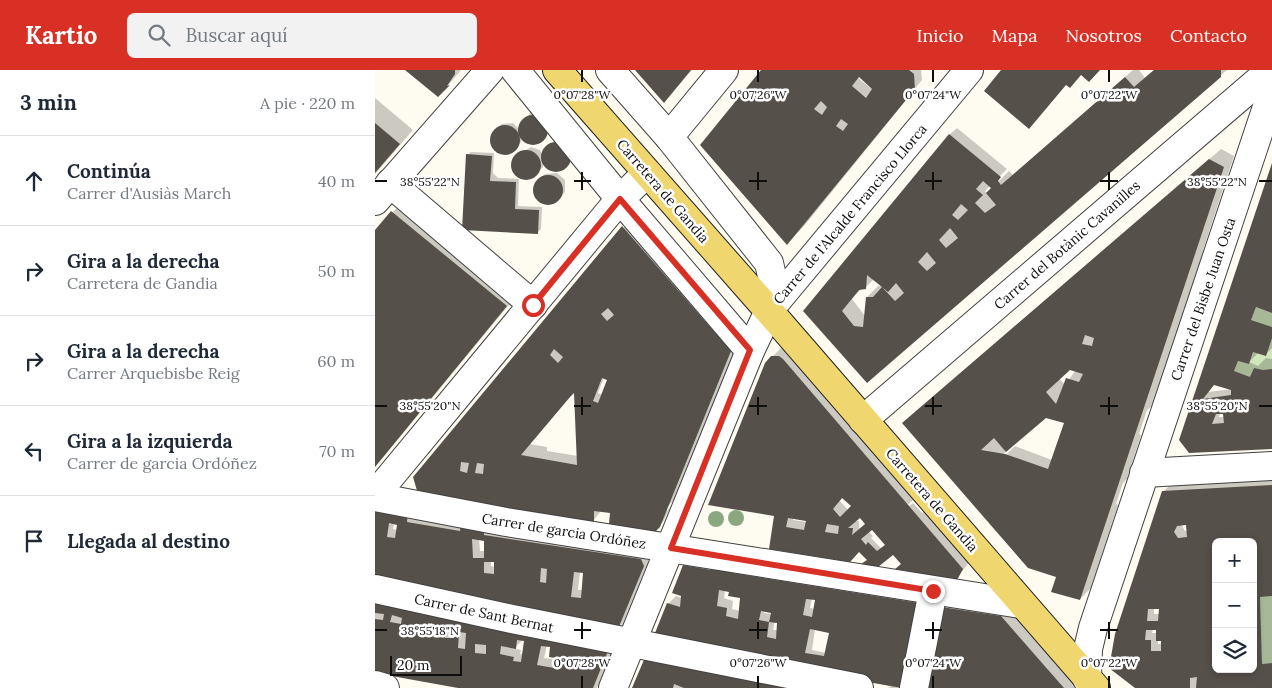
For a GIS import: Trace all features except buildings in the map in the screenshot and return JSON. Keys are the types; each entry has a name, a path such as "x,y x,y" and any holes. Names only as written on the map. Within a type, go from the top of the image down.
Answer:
{"main road":[{"name":"Carretera de Gandia","path":"557,70 647,173 778,296 863,420 1091,683"}],"street":[{"path":"490,70 383,192 533,305"},
{"path":"515,70 620,199 750,350"},
{"name":"Carretera de Gandia","path":"610,70 669,137 769,263 778,296"},
{"path":"669,137 724,70"},
{"name":"Carrer de l'Alcalde Francisco Llorca","path":"613,688 750,350 778,296 969,70"},
{"name":"Carrer del Botànic Cavanilles","path":"863,420 1271,70"},
{"name":"Carrer del Bisbe Juan Osta","path":"1091,683 1087,649 1093,628 1272,92"},
{"path":"1215,119 1228,120 1240,125 1248,134 1254,148"},
{"path":"375,496 620,199 647,173"},
{"path":"1144,473 1272,466"},
{"name":"Carrer de garcia Ordóñez","path":"375,496 506,522 1021,604"},
{"name":"Carrer de Sant Bernat","path":"375,589 631,644 859,688"},
{"path":"914,688 933,591"},
{"path":"375,685 385,688"}],"green space":[{"path":"1256,307 1272,313 1272,327 1251,320"},
{"path":"1272,338 1272,369 1250,377 1234,371 1238,361 1249,364 1253,352"},
{"path":"1272,596 1272,663 1262,664 1260,597"}],"route":[{"path":"533,305 620,199 750,350 671,548 933,591"}]}
